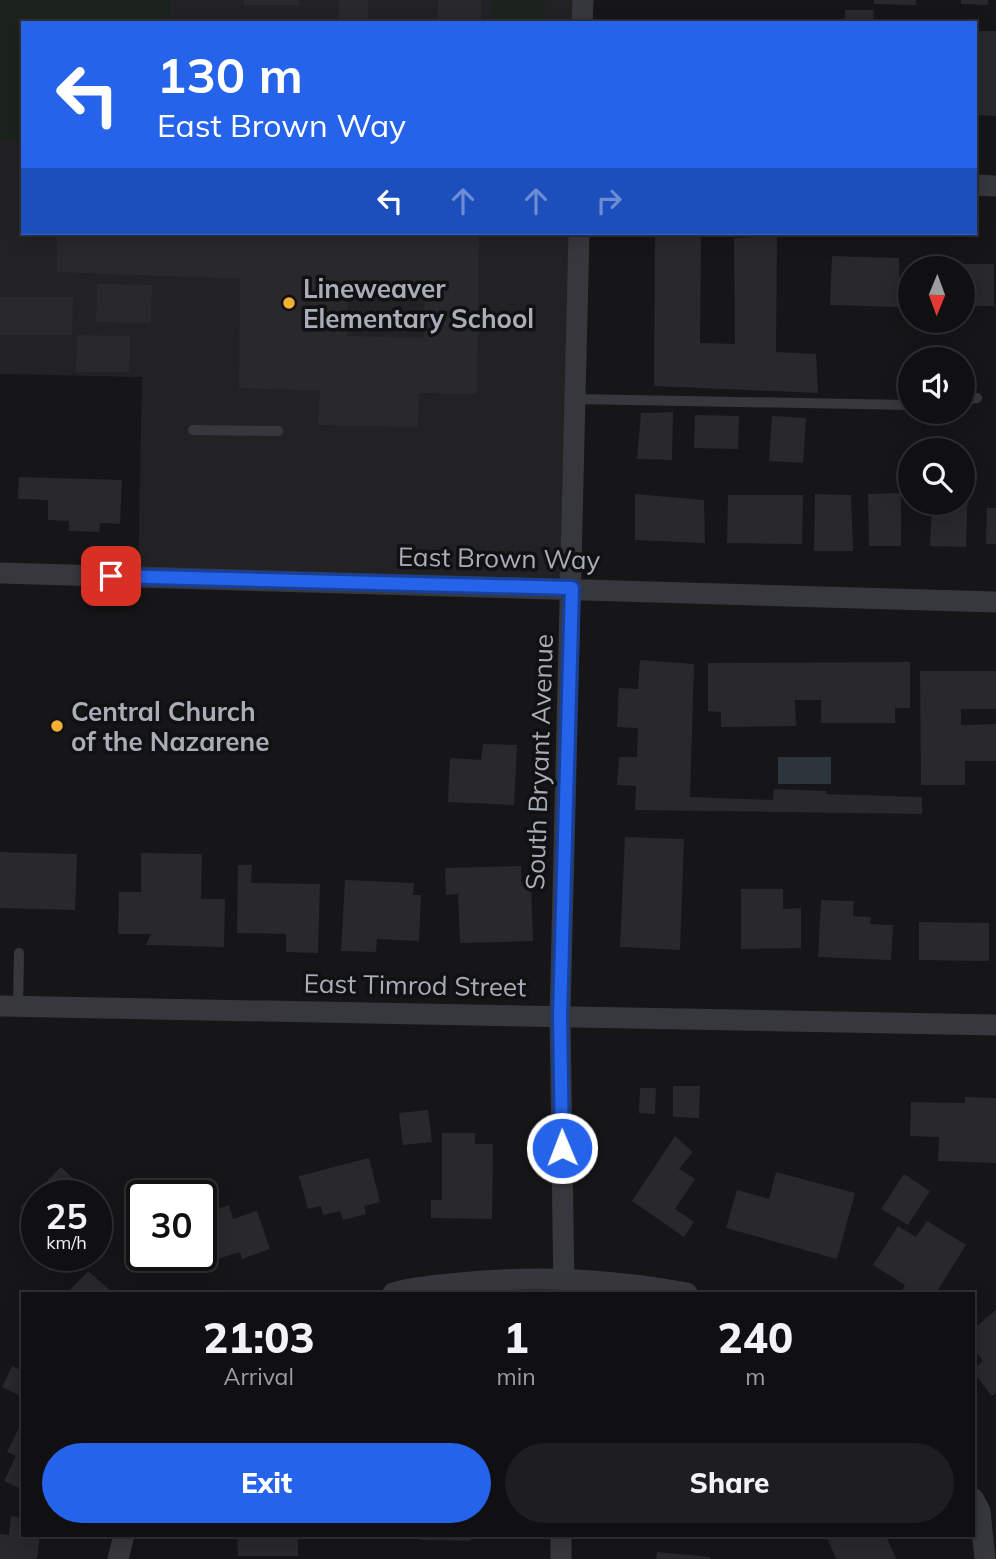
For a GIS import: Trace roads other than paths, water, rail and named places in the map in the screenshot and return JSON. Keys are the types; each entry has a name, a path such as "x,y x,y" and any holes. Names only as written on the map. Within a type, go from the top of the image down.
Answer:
{"street":[{"path":"582,21 583,0"},
{"path":"977,185 996,186"},
{"name":"South Bryant Avenue","path":"564,1287 560,1015 579,235"},
{"name":"East Brown Way","path":"0,573 996,602"},
{"name":"East Timrod Street","path":"9,1006 996,1025"},
{"path":"396,1292 407,1288 481,1280 564,1287 654,1287 682,1292"},
{"path":"975,1502 980,1511 985,1559"},
{"path":"118,1559 124,1537"},
{"path":"561,1537 561,1559"}],"lane":[{"path":"575,399 898,405"},
{"path":"193,430 278,431"},
{"path":"9,1006 19,953"}],"place":[{"name":"Lineweaver Elementary School","path":"289,303"},
{"name":"Central Church of the Nazarene","path":"57,726"}]}
